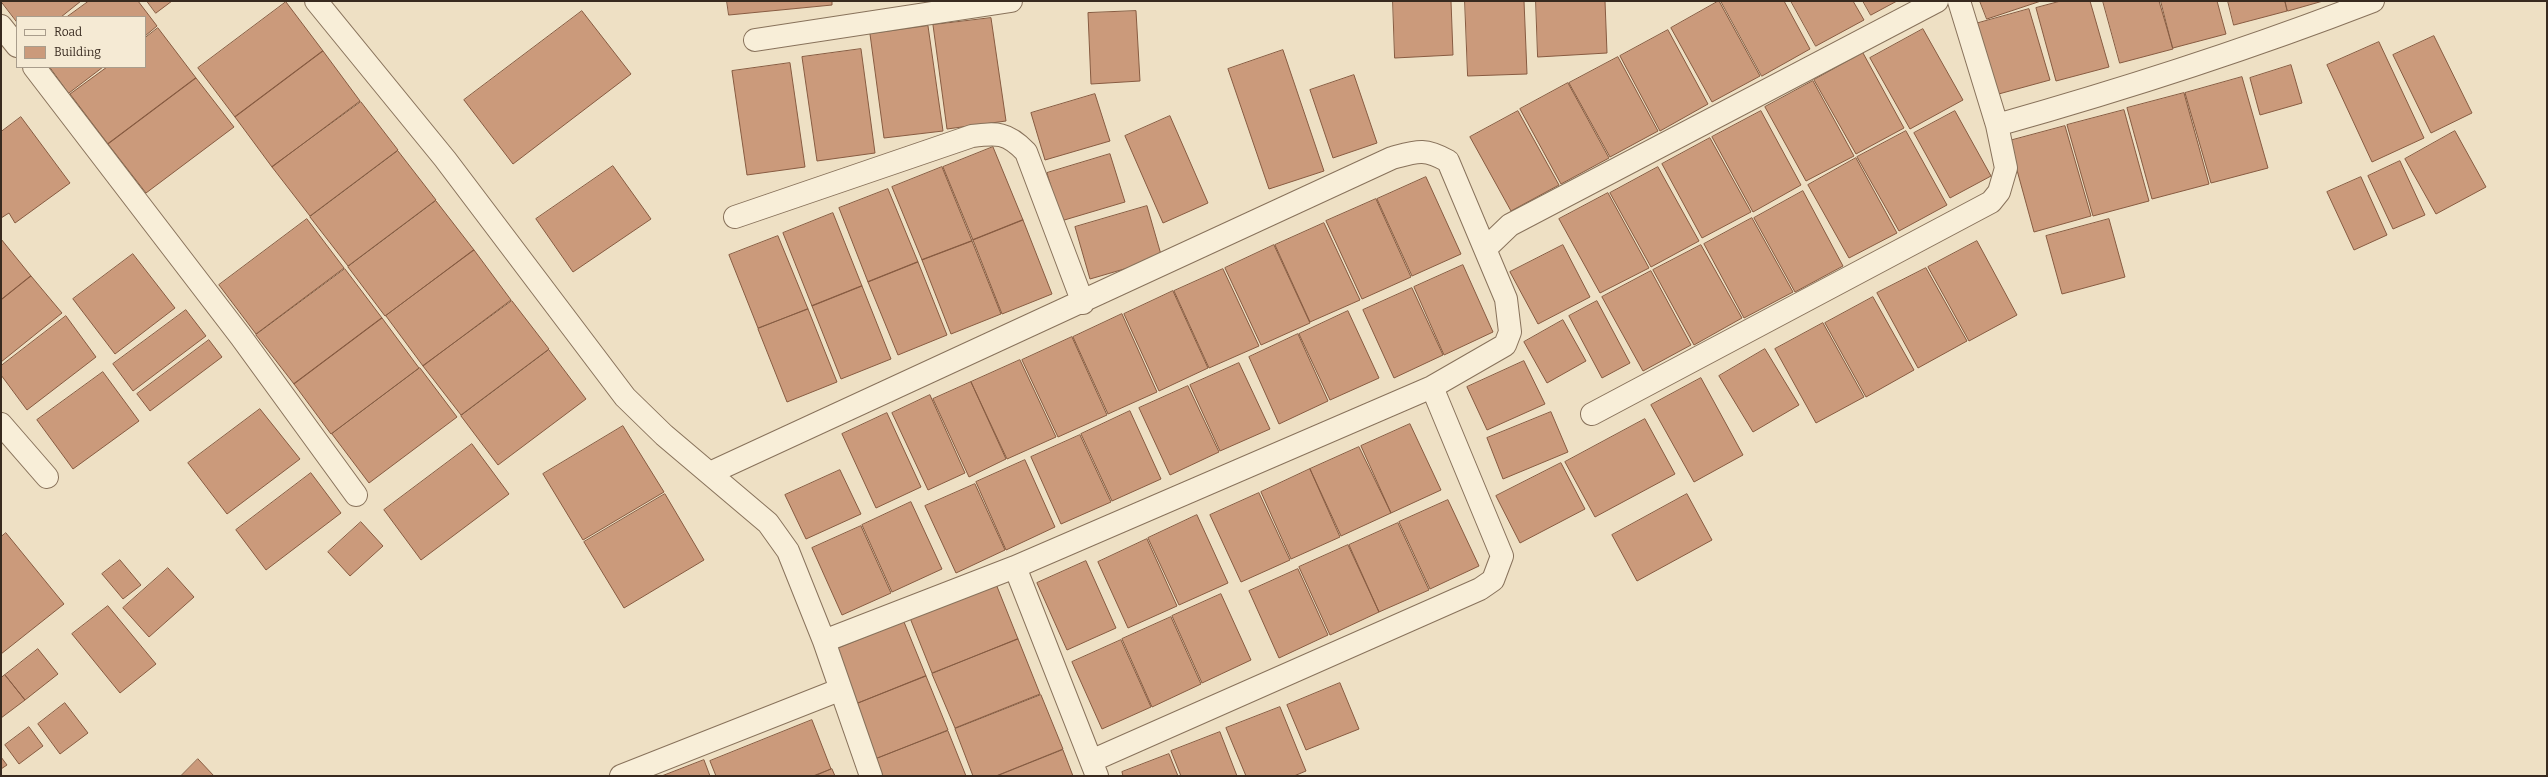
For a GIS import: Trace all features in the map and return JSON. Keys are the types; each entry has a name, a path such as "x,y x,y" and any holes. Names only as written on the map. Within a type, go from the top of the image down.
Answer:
{"street":[{"path":"316,1 445,159 625,397 664,435 768,523 788,551 824,641 839,690 871,776"},
{"path":"755,40 1012,1"},
{"path":"1485,249 1510,225 1937,1"},
{"path":"1592,414 1991,202 1999,192 2006,168 1997,125 1959,1"},
{"path":"1997,125 2122,90 2313,24 2373,1"},
{"path":"1,26 16,45"},
{"path":"35,68 241,338 356,495"},
{"path":"735,217 972,136 997,133 1014,140 1026,152 1083,302"},
{"path":"710,473 1392,158 1418,152 1431,152 1448,161 1506,299 1510,332 1505,345 1432,387 1015,568 824,641"},
{"path":"1015,568 1094,768 1480,589 1493,580 1502,556 1432,387"},
{"path":"1,424 46,476"},
{"path":"621,776 839,690"}],"building":[{"path":"1,1 81,1 62,16 16,16 16,21"},
{"path":"89,1 138,1 157,26 146,35 146,16 68,16"},
{"path":"147,1 172,1 156,13"},
{"path":"727,1 832,1 832,5 729,15"},
{"path":"1393,1 1451,1 1453,55 1395,58"},
{"path":"1465,1 1524,1 1527,74 1468,76"},
{"path":"1536,1 1605,1 1607,53 1538,57"},
{"path":"1719,1 1760,76 1712,102 1671,28"},
{"path":"1721,1 1784,1 1810,49 1762,76"},
{"path":"1791,1 1853,1 1864,20 1816,46"},
{"path":"1863,1 1897,1 1871,15"},
{"path":"1980,1 2041,1 1987,19"},
{"path":"2061,1 2090,1 2109,67 2056,81 2036,8"},
{"path":"2103,1 2159,1 2173,49 2120,63"},
{"path":"2161,1 2217,1 2226,34 2173,48"},
{"path":"2228,1 2285,1 2287,11 2234,25"},
{"path":"2285,1 2323,1 2288,11"},
{"path":"286,2 323,51 235,117 198,68"},
{"path":"2029,9 2050,80 1995,95 1975,24"},
{"path":"582,11 631,74 513,164 464,100"},
{"path":"1136,11 1140,81 1091,84 1088,13"},
{"path":"991,18 1006,121 947,129 933,25"},
{"path":"928,26 943,131 884,138 870,34"},
{"path":"158,28 196,78 108,144 70,94 106,68 146,68 146,37"},
{"path":"1923,29 1963,100 1910,129 1870,58"},
{"path":"1668,30 1708,104 1660,131 1620,56"},
{"path":"2434,36 2472,113 2431,133 2393,55"},
{"path":"2379,42 2424,138 2372,162 2327,65"},
{"path":"861,49 875,153 817,161 802,57"},
{"path":"1283,50 1324,171 1269,189 1228,69"},
{"path":"323,51 360,101 272,167 235,117"},
{"path":"1863,53 1904,128 1856,154 1814,80"},
{"path":"1618,57 1658,131 1610,157 1569,83"},
{"path":"790,63 805,167 747,175 732,71"},
{"path":"2291,65 2302,103 2260,115 2250,78"},
{"path":"51,68 102,68 69,93"},
{"path":"1354,75 1377,143 1333,158 1310,90"},
{"path":"2242,77 2268,168 2211,183 2185,93"},
{"path":"196,78 234,127 146,193 108,144"},
{"path":"1813,81 1854,156 1806,181 1765,107"},
{"path":"1568,83 1609,158 1561,184 1520,109"},
{"path":"2184,93 2209,184 2152,199 2127,108"},
{"path":"1095,94 1110,141 1045,160 1031,113"},
{"path":"361,102 398,150 310,216 272,167"},
{"path":"2124,110 2149,201 2093,216 2067,125"},
{"path":"1518,111 1559,185 1511,211 1470,137"},
{"path":"1761,111 1801,185 1753,212 1712,137"},
{"path":"1955,111 1991,176 1950,198 1914,133"},
{"path":"1170,116 1208,203 1163,223 1125,136"},
{"path":"21,117 70,183 15,223 9,213 1,218 1,132"},
{"path":"2065,126 2091,216 2034,232 2009,141"},
{"path":"1906,131 1947,205 1899,231 1857,157"},
{"path":"2455,131 2486,187 2436,214 2405,159"},
{"path":"1710,138 1751,212 1702,238 1662,164"},
{"path":"993,147 1023,220 973,240 943,167"},
{"path":"398,151 436,200 348,266 310,217"},
{"path":"1110,154 1125,202 1061,221 1047,173"},
{"path":"1856,158 1897,233 1849,258 1808,185"},
{"path":"2400,161 2425,215 2393,229 2368,176"},
{"path":"613,166 651,219 573,272 536,219"},
{"path":"942,167 972,241 922,260 892,187"},
{"path":"1658,167 1699,241 1651,267 1610,193"},
{"path":"1426,177 1461,254 1412,276 1377,199"},
{"path":"2361,177 2387,235 2354,250 2327,192"},
{"path":"888,189 918,262 868,282 839,208"},
{"path":"1803,191 1843,266 1795,292 1754,218"},
{"path":"1608,193 1649,268 1600,293 1559,219"},
{"path":"1376,199 1411,277 1362,299 1326,221"},
{"path":"436,201 474,250 385,316 348,267"},
{"path":"1147,206 1162,258 1090,279 1075,227"},
{"path":"833,213 862,286 812,306 783,233"},
{"path":"1752,218 1793,292 1744,318 1704,244"},
{"path":"307,219 344,268 256,334 219,285"},
{"path":"2109,219 2125,277 2062,294 2046,236"},
{"path":"1023,220 1052,294 1002,314 973,240"},
{"path":"1324,223 1360,300 1310,322 1275,245"},
{"path":"778,236 808,309 758,328 729,255"},
{"path":"1,239 31,276 1,300"},
{"path":"972,241 1001,314 951,334 922,260"},
{"path":"1977,241 2017,315 1969,341 1928,267"},
{"path":"1274,245 1310,323 1261,345 1225,268"},
{"path":"1563,245 1590,297 1538,324 1510,272"},
{"path":"1701,245 1742,318 1694,345 1653,270"},
{"path":"474,250 511,300 423,366 386,316"},
{"path":"133,254 175,308 115,354 73,299"},
{"path":"918,262 947,335 898,355 868,282"},
{"path":"1463,265 1493,332 1444,355 1414,287"},
{"path":"1926,268 1967,341 1918,368 1877,293"},
{"path":"345,269 382,318 294,384 256,335"},
{"path":"1223,269 1259,346 1209,368 1174,291"},
{"path":"1651,271 1691,345 1643,371 1602,297"},
{"path":"31,276 62,313 1,362 1,300"},
{"path":"862,286 891,359 841,379 812,306"},
{"path":"1412,288 1443,355 1394,378 1363,310"},
{"path":"1173,291 1208,368 1159,391 1124,314"},
{"path":"1873,297 1914,370 1866,397 1825,323"},
{"path":"512,301 549,349 461,415 423,366"},
{"path":"1597,301 1630,363 1602,378 1569,316"},
{"path":"808,309 837,382 787,402 758,329"},
{"path":"186,310 206,336 133,391 113,364"},
{"path":"1348,311 1379,378 1330,400 1299,334"},
{"path":"1122,314 1157,392 1108,414 1073,337"},
{"path":"66,316 96,357 27,410 1,375 1,366"},
{"path":"382,318 419,368 331,434 294,384"},
{"path":"1563,320 1586,361 1547,383 1524,342"},
{"path":"1823,323 1864,397 1816,423 1775,349"},
{"path":"1298,334 1328,401 1279,424 1249,357"},
{"path":"1072,337 1107,415 1058,437 1022,360"},
{"path":"209,340 222,357 150,411 137,394"},
{"path":"1765,349 1799,405 1753,432 1719,376"},
{"path":"549,350 586,399 498,465 461,416"},
{"path":"1020,360 1056,437 1007,459 971,382"},
{"path":"1524,361 1545,404 1487,430 1467,387"},
{"path":"1239,363 1270,429 1220,451 1190,385"},
{"path":"420,368 457,417 369,483 332,434"},
{"path":"103,372 139,421 73,469 37,420"},
{"path":"1701,378 1743,455 1694,482 1651,405"},
{"path":"971,382 1006,459 969,477 933,399"},
{"path":"1188,386 1219,452 1170,475 1139,408"},
{"path":"930,395 965,473 928,490 892,413"},
{"path":"260,409 300,459 227,514 188,463"},
{"path":"1130,411 1161,479 1112,501 1081,434"},
{"path":"1551,412 1568,452 1503,479 1487,438"},
{"path":"887,413 921,487 876,508 842,434"},
{"path":"1645,419 1675,474 1595,517 1565,462"},
{"path":"1410,424 1441,490 1391,513 1361,446"},
{"path":"623,426 664,492 583,540 543,474"},
{"path":"1080,435 1111,502 1061,524 1031,457"},
{"path":"472,444 509,494 421,560 384,510"},
{"path":"1359,447 1391,513 1341,536 1310,469"},
{"path":"1025,460 1055,527 1006,550 976,482"},
{"path":"1561,463 1585,509 1520,543 1496,496"},
{"path":"1310,469 1340,537 1291,559 1261,492"},
{"path":"840,470 861,514 806,539 785,495"},
{"path":"311,473 341,513 266,570 236,530"},
{"path":"975,484 1005,550 956,573 925,506"},
{"path":"1259,493 1290,560 1241,582 1210,515"},
{"path":"665,494 704,560 624,608 584,542"},
{"path":"1687,494 1712,540 1637,581 1612,535"},
{"path":"1448,500 1479,566 1430,589 1399,522"},
{"path":"911,502 942,569 892,592 862,525"},
{"path":"1197,515 1228,583 1179,605 1148,538"},
{"path":"361,522 383,546 350,576 328,552"},
{"path":"1398,523 1429,590 1379,612 1349,545"},
{"path":"861,526 891,593 842,615 812,548"},
{"path":"6,533 64,604 1,654 1,537"},
{"path":"1147,539 1177,606 1128,628 1098,562"},
{"path":"1348,545 1379,612 1330,635 1299,567"},
{"path":"120,560 141,585 123,599 102,574"},
{"path":"1086,561 1116,628 1067,650 1037,583"},
{"path":"168,568 194,597 149,637 123,608"},
{"path":"1298,569 1328,635 1279,658 1249,591"},
{"path":"996,584 1018,639 932,673 910,618"},
{"path":"1221,594 1251,660 1202,683 1172,616"},
{"path":"108,606 156,664 120,693 72,634"},
{"path":"1171,617 1201,684 1152,707 1122,639"},
{"path":"904,622 926,676 853,705 832,651"},
{"path":"1018,639 1040,694 955,728 932,674"},
{"path":"1121,640 1151,707 1102,729 1072,662"},
{"path":"38,649 58,674 25,700 5,675"},
{"path":"5,675 25,700 1,718 1,678"},
{"path":"926,676 948,730 875,759 854,705"},
{"path":"1340,683 1359,729 1306,750 1287,705"},
{"path":"1041,695 1063,749 996,776 973,776 955,729"},
{"path":"65,703 88,733 60,754 38,724"},
{"path":"1280,707 1306,771 1294,776 1246,776 1226,728"},
{"path":"812,720 831,769 813,776 716,776 710,761"},
{"path":"29,727 43,746 19,764 5,745"},
{"path":"948,731 966,776 883,776 876,759"},
{"path":"1220,732 1237,776 1181,776 1171,751"},
{"path":"1063,750 1073,776 997,776"},
{"path":"1169,754 1178,776 1123,776 1122,772"},
{"path":"1,757 7,765 1,769"},
{"path":"198,759 214,776 181,776"},
{"path":"704,760 710,776 662,776"},
{"path":"832,769 835,776 815,776"}]}
